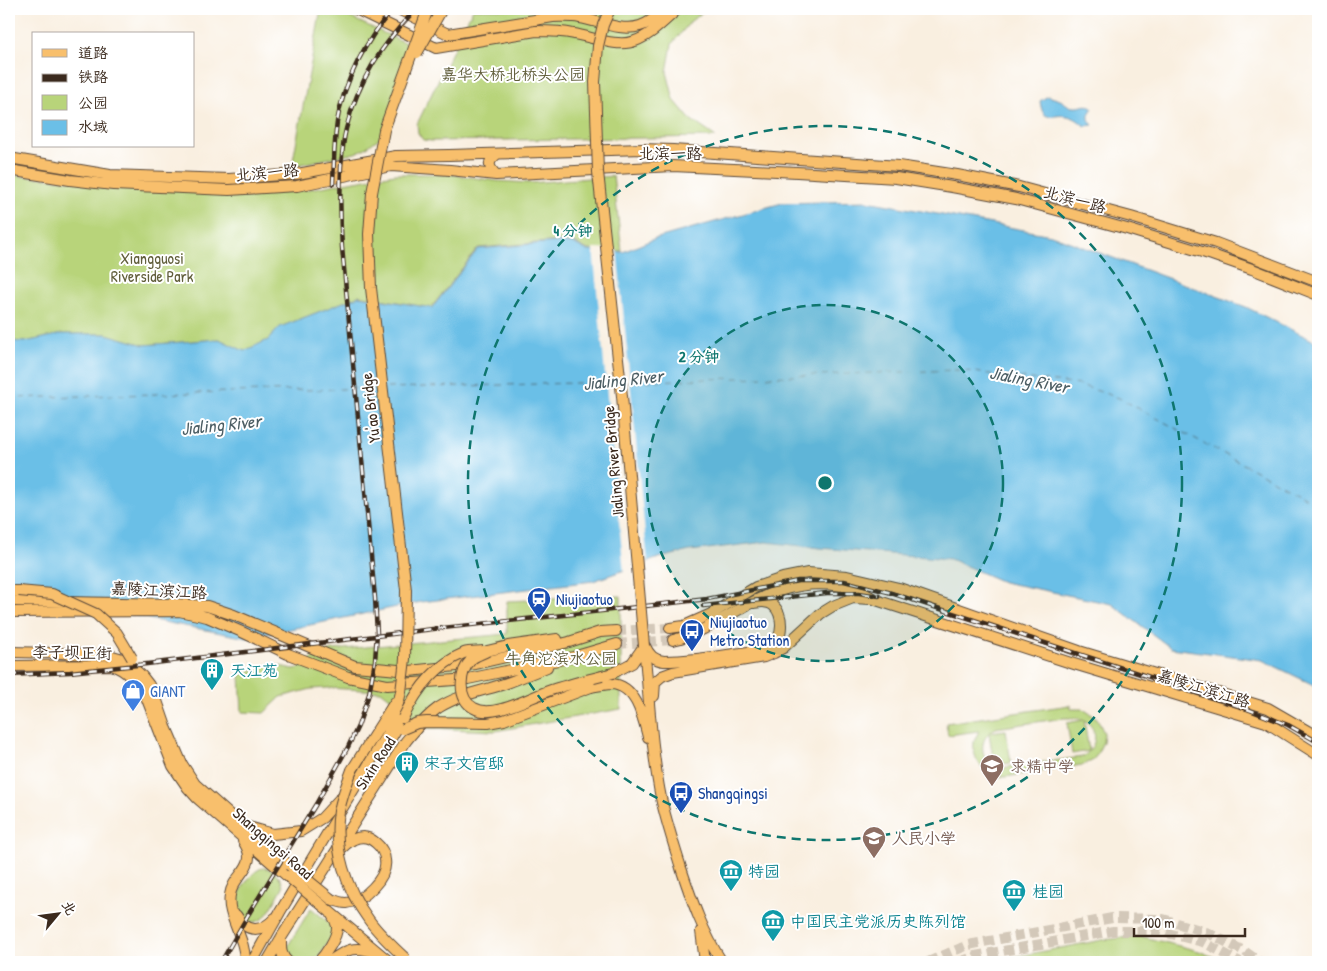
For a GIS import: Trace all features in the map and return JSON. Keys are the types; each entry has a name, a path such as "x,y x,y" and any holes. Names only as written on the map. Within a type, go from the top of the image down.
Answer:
{"main road":[{"path":"356,9 436,48 552,30 623,44 633,42 647,35 678,9"},
{"path":"398,9 448,34 567,16 631,28 642,26 666,9"},
{"path":"402,80 428,9"},
{"path":"402,80 442,9"},
{"name":"Jialing River Bridge","path":"610,9 603,25 598,46 596,77 598,172 622,396 655,762"},
{"name":"Yu'ao Bridge","path":"390,736 401,692 405,659 406,590 371,288 370,234 372,193 384,130 402,80"},
{"name":"北滨一路","path":"9,158 110,175 229,178 297,174 396,156 643,149 899,166 1019,187 1131,217 1216,244 1318,282"},
{"path":"496,175 491,169 490,164 491,159 497,154"},
{"name":"北滨一路","path":"9,170 114,185 229,190 297,186 391,166 496,175 673,166 896,178 952,186 1016,199 1128,229 1228,260 1318,295"},
{"name":"嘉陵江滨江路","path":"670,628 684,626 711,614 756,587 783,578 808,573 847,576 899,588 1078,651 1268,708 1318,737"},
{"path":"673,640 689,636 750,603 789,588 811,584 834,585 857,590 876,600"},
{"path":"9,591 52,594 96,614 116,633 149,685"},
{"path":"655,762 654,687 657,678 673,672 764,657 783,648 820,614 833,606 853,598 876,600"},
{"name":"嘉陵江滨江路","path":"876,600 1074,664 1266,722 1318,755"},
{"name":"嘉陵江滨江路","path":"9,601 206,606 234,615 355,666 409,672 476,664 569,642 600,632"},
{"path":"487,651 471,659 463,673 462,685 465,699 473,708 484,711 501,709 552,690 613,673 632,663 644,646 651,657 659,661 670,662 708,658 771,646 779,638 781,632 779,615 772,605 767,602 750,603"},
{"name":"嘉陵江滨江路","path":"9,612 179,611 207,617 288,654 348,677 387,685 468,679 573,657"},
{"path":"240,824 273,834 302,831 322,818 361,776 403,718 412,700 430,677 448,662 466,652 487,651 508,646 616,631"},
{"path":"573,657 616,644"},
{"name":"李子坝正街","path":"9,652 109,655 123,660 142,676 149,685 156,698 162,728"},
{"name":"Sixin Road","path":"267,962 406,741 423,720 437,708 453,699 506,683 573,657"},
{"path":"645,657 654,666 662,668 708,658"},
{"name":"李子坝正街","path":"9,666 112,665 118,667 140,687 162,728"},
{"path":"390,736 416,723 504,720 591,687 610,684 622,686 629,692 640,710 655,762 661,799 671,835 698,918 722,962"},
{"path":"401,692 352,770 339,811 338,835 344,872 360,907 370,922 407,961"},
{"name":"Shangqingsi Road","path":"162,728 173,766 180,778 197,798 287,876 328,905"},
{"name":"Shangqingsi Road","path":"162,728 187,774 202,791 289,864 328,905 390,962"},
{"name":"Sixin Road","path":"252,962 361,776"},
{"path":"225,822 243,840 249,851 247,866 232,890 229,900 231,912 244,946 245,962"},
{"path":"318,962 324,956 335,937 337,926 328,905 339,902 347,903 360,898 382,875 386,860 378,845 364,836 349,842 331,860"},
{"path":"280,912 269,924 260,928 246,927 234,910 232,896 248,871 262,862 267,863 287,876"},
{"path":"698,918 705,962"},
{"path":"281,938 280,950 288,962"},
{"path":"329,962 346,951 356,948 366,949 381,955"}],"green space":[{"path":"321,9 332,9 412,46 385,134 355,153 292,166"},
{"name":"嘉华大桥北桥头公园","path":"473,9 707,9 691,21 672,44 667,72 674,100 690,119 716,137 423,140 418,133 417,124"},
{"name":"Xiangguosi Riverside Park","path":"395,174 448,174 497,181 530,183 613,176 622,251 588,250 575,243 558,241 478,248 431,308 358,295 280,327 268,340 244,351 219,339 144,345 106,334 62,334 25,342 9,341 9,175 228,194 298,191"},
{"name":"牛角沱滨水公园","path":"621,596 621,709 495,731 425,728 408,719 390,698 381,691 328,688 311,689 281,697 264,713 242,712 240,675 270,664 294,669 299,668 315,656 333,650 507,634 507,601"},
{"path":"1070,705 1071,709 1083,709 1097,718 1104,733 1103,742 1092,761 1082,765 1005,777 986,771 978,761 975,755 974,742 979,731 948,735 946,723","holes":["1064,718 1079,718 1083,720 1067,723 1072,754 1089,751 1082,757 1000,768 989,763 984,754 983,743 989,733 994,765 1011,763 1006,730 990,732 996,728","1084,720 1093,729 1095,739 1089,751"]},
{"path":"265,868 277,875 283,887 265,917 253,922 245,920 239,914 236,906 240,891 255,872"},
{"path":"311,908 332,925 333,934 319,957 304,962 293,958 287,950"},
{"path":"1140,936 1199,951 1226,962 987,962 1102,940"}],"water":[{"path":"1048,96 1072,107 1091,106 1093,108 1089,114 1089,119 1093,125 1085,126 1070,117 1062,115 1046,116 1041,108 1040,101"},
{"name":"Jialing River","path":"867,201 1051,235 1246,307 1318,343 1318,687 1262,660 1171,648 1112,604 1003,582 950,559 766,542 690,551 659,558 593,581 421,602 247,638 153,620 9,585 9,341 25,342 62,334 106,334 144,345 219,339 244,351 268,340 280,327 359,296 432,308 478,249 557,242 575,244 588,251 623,252 654,239 782,203"}],"pier":[{"path":"593,248 617,249 648,564 624,573"}],"ferry route":[{"path":"624,382 957,370 1080,385 1119,398 1318,504"},
{"path":"387,388 615,382"},
{"path":"9,398 378,388"}],"tunnel":[{"path":"616,631 670,628"},
{"path":"617,644 673,640"},
{"path":"928,962 968,945 1112,918 1163,919 1206,932 1244,951 1260,962"},
{"path":"960,962 975,956 1113,931 1159,931 1203,942 1240,962"}],"railway":[{"path":"333,184 337,122 345,91 365,48 393,9"},
{"path":"221,962 348,747 358,726 369,694 375,661 377,633 342,247 341,167 346,129 364,79 392,36 416,9"},
{"path":"9,675 70,672 147,664 433,629 707,599 798,581 844,581 888,592 1242,707 1288,725 1318,742"},
{"path":"703,606 827,593 859,593 879,596"}],"place":[{"name":"Niujiaotuo","path":"539,620"},
{"name":"Niujiaotuo Metro Station","path":"692,652"},
{"name":"天江苑","path":"212,691"},
{"name":"GIANT","path":"133,712"},
{"name":"宋子文官邸","path":"407,784"},
{"name":"求精中学","path":"992,787"},
{"name":"Shangqingsi","path":"681,814"},
{"name":"人民小学","path":"874,859"},
{"name":"特园","path":"731,892"},
{"name":"桂园","path":"1014,912"},
{"name":"中国民主党派历史陈列馆","path":"773,942"}]}
